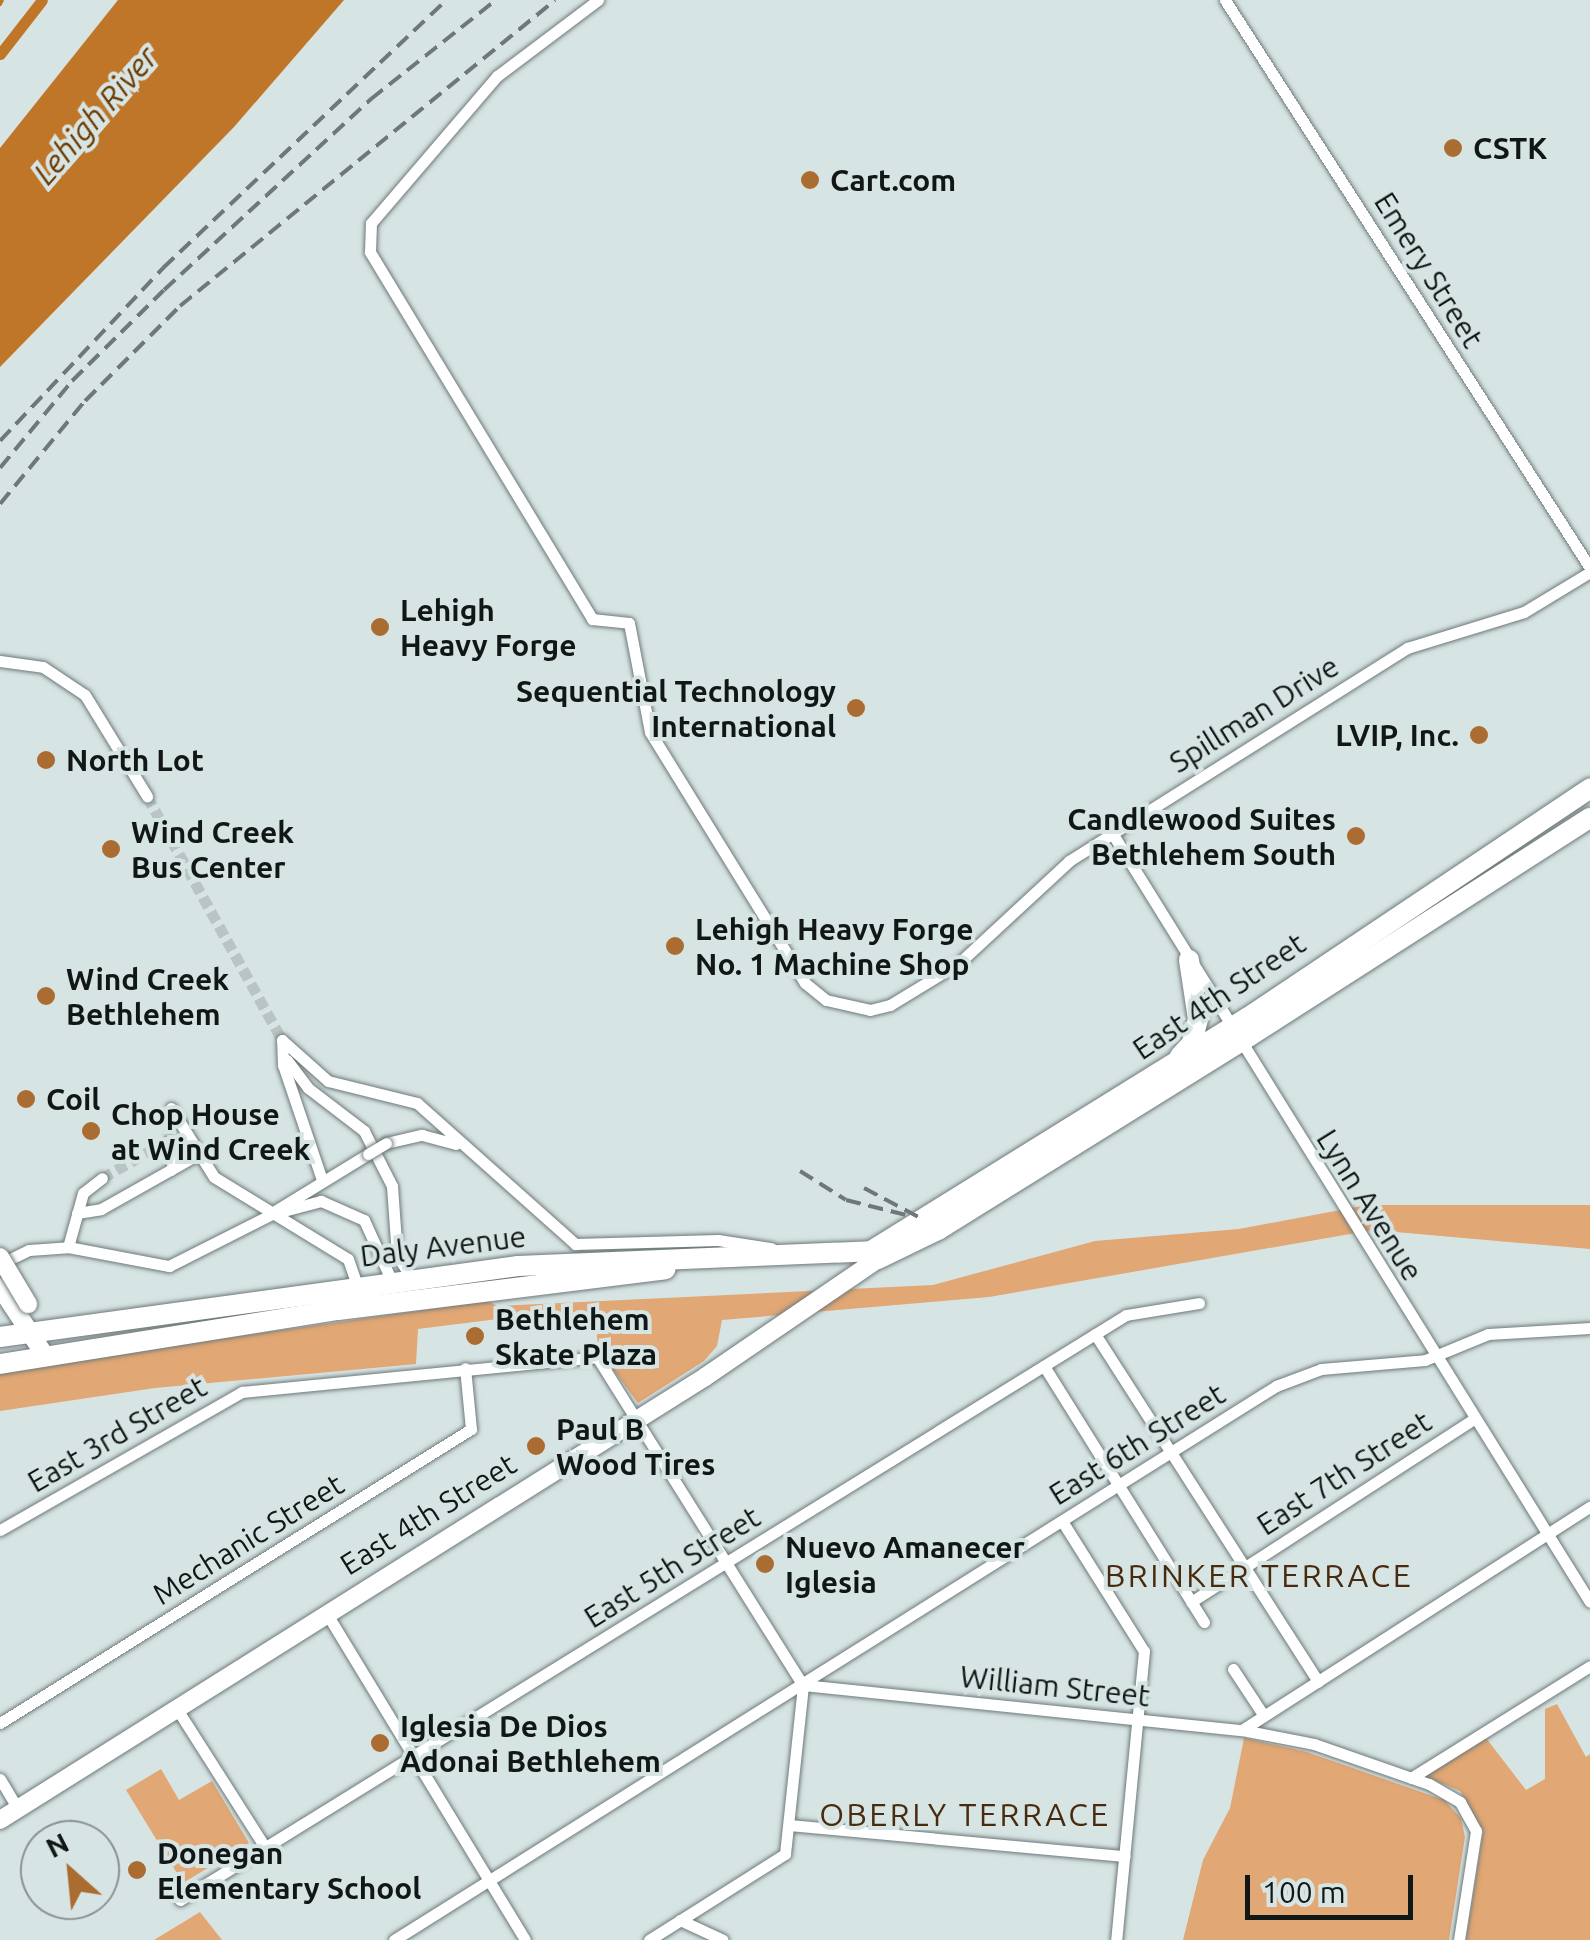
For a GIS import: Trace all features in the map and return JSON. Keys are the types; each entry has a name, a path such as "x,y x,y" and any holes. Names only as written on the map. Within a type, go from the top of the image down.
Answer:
{"highway":[{"name":"East 4th Street","path":"890,1247 937,1221 1169,1067 1235,1036 1590,788"},
{"name":"East 4th Street","path":"890,1247 913,1226 962,1214 1235,1036 1590,818"},
{"path":"1169,1067 1196,1031 1189,960"},
{"name":"Daly Avenue","path":"0,1337 402,1281 642,1257 858,1255 890,1247"},
{"name":"Daly Avenue","path":"0,1364 338,1310 600,1274 848,1267 890,1247"}],"main road":[{"name":"East 4th Street","path":"0,1820 777,1330 841,1288 890,1247"},
{"path":"0,1261 46,1357"},
{"path":"0,1287 20,1308"}],"street":[{"name":"Spillman Drive","path":"598,0 497,76 371,223 368,236 380,269 592,619 628,623 650,732 805,983 826,1000 870,1010 939,977 1070,861 1407,648 1524,612 1590,570"},
{"name":"Emery Street","path":"1224,0 1590,570"},
{"path":"0,661 43,666 84,695 148,796"},
{"name":"Lynn Avenue","path":"1112,833 1590,1602"},
{"path":"284,1045 300,1062 328,1080 416,1102 550,1229 583,1247 731,1241 810,1256"},
{"path":"284,1045 322,1180"},
{"path":"284,1045 303,1084 364,1131 392,1186 395,1248 402,1281"},
{"path":"171,1170 176,1158 166,1142 173,1111 214,1177 348,1259 359,1287 338,1310"},
{"path":"166,1142 184,1132"},
{"path":"0,1261 30,1250 68,1247 170,1266 272,1214 386,1143 437,1137 472,1155"},
{"path":"77,1214 101,1208 197,1155"},
{"path":"68,1247 83,1193 102,1178"},
{"path":"272,1214 313,1201 352,1210 372,1230 412,1302"},
{"path":"402,1281 449,1296"},
{"name":"East 5th Street","path":"180,1900 1095,1334 1141,1309 1199,1304"},
{"name":"East 6th Street","path":"394,1940 1171,1452 1309,1372 1435,1357 1488,1334 1590,1328"},
{"path":"1095,1334 1318,1682"},
{"name":"East 3rd Street","path":"0,1530 242,1392 261,1387 597,1357 638,1418"},
{"path":"1044,1366 1204,1622"},
{"name":"Mechanic Street","path":"0,1723 471,1429 465,1368"},
{"path":"638,1418 803,1685 786,1854 649,1940"},
{"name":"East 7th Street","path":"1192,1602 1474,1418"},
{"path":"1242,1730 1590,1508"},
{"path":"1062,1522 1144,1652 1116,1940"},
{"path":"327,1614 526,1940"},
{"path":"1411,1778 1590,1666"},
{"path":"1233,1669 1264,1716"},
{"name":"William Street","path":"803,1685 1242,1730 1314,1744 1411,1778 1460,1802 1476,1830 1459,1940"},
{"path":"177,1709 266,1848"},
{"path":"0,1779 18,1809"},
{"path":"789,1825 1124,1856"},
{"path":"680,1920 723,1940"}],"shaded area":[{"path":"1367,1205 1590,1205 1590,1249 1373,1230 989,1297 722,1320 717,1346 704,1361 638,1403 598,1349 595,1313 555,1312 418,1329 416,1364 155,1388 0,1411 0,1370 488,1301 497,1306 933,1285 1095,1241 1239,1229"},
{"path":"1557,1704 1586,1757 1590,1754 1590,1940 1466,1940 1483,1832 1460,1791 1424,1776 1486,1738 1526,1790 1545,1779 1545,1709"},
{"path":"1244,1738 1307,1752 1444,1800 1461,1818 1465,1837 1449,1940 1183,1940 1203,1860 1230,1808"},
{"path":"161,1769 179,1800 212,1781 249,1843 183,1883 126,1790"},
{"path":"200,1912 222,1940 154,1940"}],"water":[{"name":"Lehigh River","path":"118,0 344,0 234,127 0,367 0,148"}],"waterway":[{"path":"0,4 2,0"},
{"path":"0,54 42,0"}],"tunnel":[{"path":"147,796 282,1040"},
{"path":"102,1178 164,1143"}],"railway":[{"path":"0,441 163,268 446,0"},
{"path":"0,468 72,381 164,290 371,99 496,0"},
{"path":"0,504 85,401 180,306 555,0"},
{"path":"800,1171 846,1200 906,1215"},
{"path":"864,1188 922,1219"}],"place":[{"name":"CSTK","path":"1453,148"},
{"name":"Cart.com","path":"810,180"},
{"name":"Lehigh Heavy Forge","path":"380,627"},
{"name":"Sequential Technology International","path":"856,708"},
{"name":"LVIP, Inc.","path":"1479,735"},
{"name":"North Lot","path":"46,760"},
{"name":"Candlewood Suites Bethlehem South","path":"1356,836"},
{"name":"Wind Creek Bus Center","path":"111,849"},
{"name":"Lehigh Heavy Forge No. 1 Machine Shop","path":"675,946"},
{"name":"Wind Creek Bethlehem","path":"46,996"},
{"name":"Coil","path":"26,1099"},
{"name":"Chop House at Wind Creek","path":"91,1131"},
{"name":"Bethlehem Skate Plaza","path":"475,1336"},
{"name":"Paul B Wood Tires","path":"536,1446"},
{"name":"Nuevo Amanecer Iglesia","path":"765,1564"},
{"name":"Iglesia De Dios Adonai Bethlehem","path":"380,1743"},
{"name":"Donegan Elementary School","path":"137,1870"}],"district":[{"name":"BRINKER TERRACE","path":"1259,1575"},
{"name":"OBERLY TERRACE","path":"965,1814"}]}
